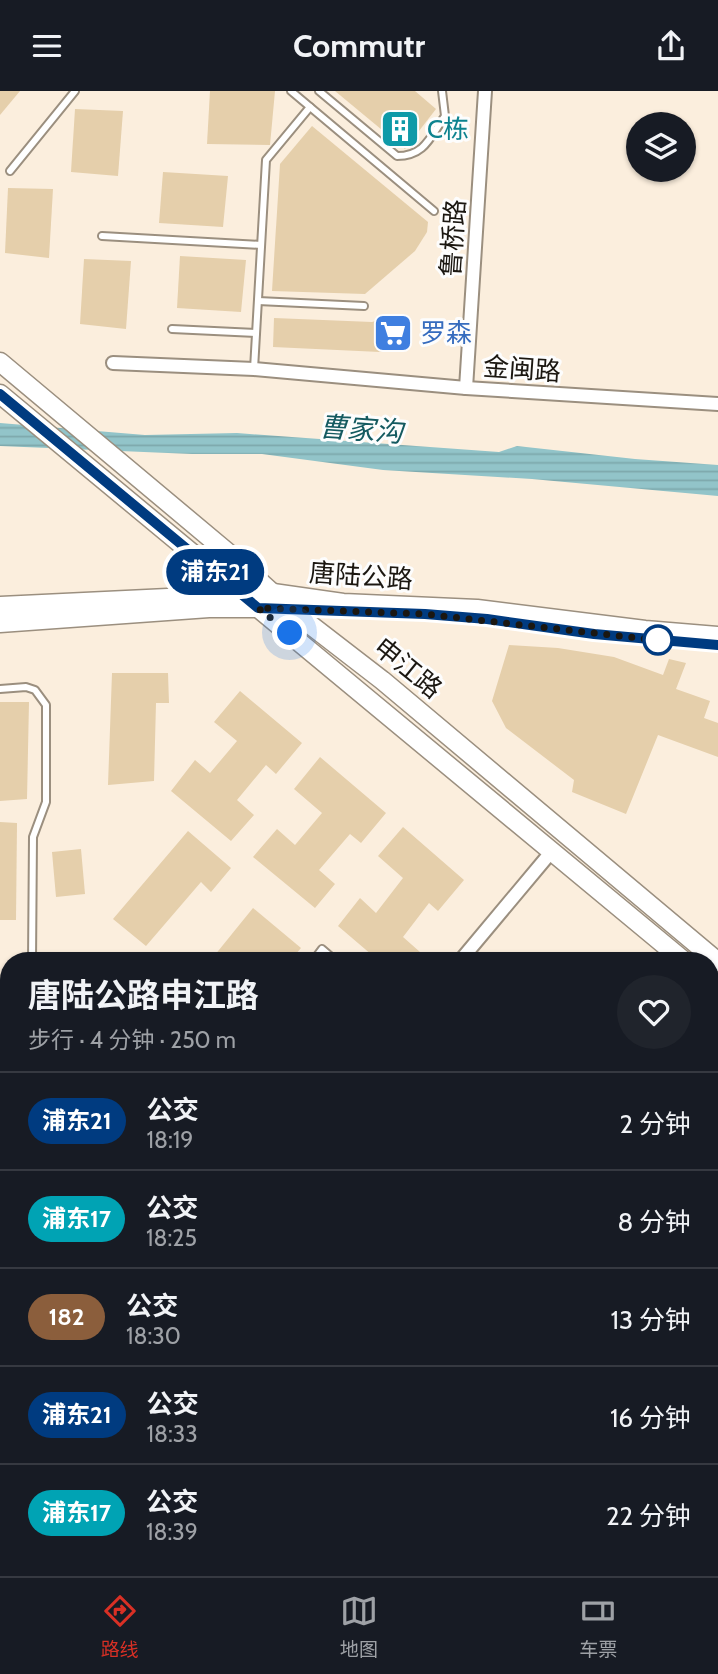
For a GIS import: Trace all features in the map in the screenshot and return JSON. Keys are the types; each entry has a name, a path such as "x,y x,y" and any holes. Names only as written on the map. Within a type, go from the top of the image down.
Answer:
{"main road":[{"name":"申江路","path":"0,362 210,538 290,609 382,680 706,952"},
{"name":"申江路","path":"0,394 673,952"},
{"name":"唐陆公路","path":"0,606 273,593 343,603 477,609 645,630 718,636"},
{"name":"唐陆公路","path":"0,623 209,608 258,608 450,616 594,634 718,645"}],"street":[{"name":"鲁桥路","path":"466,388 485,91"},
{"name":"金闽路","path":"113,363 254,369 466,388 718,404"},
{"path":"468,952 552,851"}],"lane":[{"path":"10,171 75,91"},
{"path":"291,91 434,211"},
{"path":"319,91 397,156 412,156 424,146 445,116 442,91"},
{"path":"254,369 266,160 310,107"},
{"path":"102,236 261,245"},
{"path":"258,301 364,306"},
{"path":"172,329 256,333"},
{"path":"0,689 26,687 35,690 46,705 46,802 33,837 32,952"}],"water":[{"name":"曹家沟","path":"0,423 145,435 237,433 499,452 517,446 718,465 718,496 532,479 383,470 262,454 192,454 0,446"}],"building":[{"path":"0,91 20,91 0,115"},
{"path":"210,91 275,91 270,145 207,144"},
{"name":"C栋","path":"335,91 415,91 436,109 405,149"},
{"path":"75,109 123,111 118,176 71,172"},
{"path":"312,126 428,222 427,232 415,251 365,294 272,291 280,164"},
{"path":"163,172 228,176 223,227 159,223"},
{"path":"8,188 53,189 49,258 5,253"},
{"path":"180,256 246,260 241,312 177,308"},
{"path":"84,259 131,261 126,329 80,324"},
{"path":"274,318 372,322 385,318 396,325 399,332 391,347 380,352 273,347"},
{"path":"509,645 558,648 614,657 663,675 669,659 686,663 676,689 710,701 704,718 718,723 718,757 658,735 626,814 572,792 574,780 506,728 492,701"},
{"path":"112,673 168,673 169,703 156,703 154,781 108,785"},
{"path":"240,691 302,743 276,774 266,765 237,800 254,815 231,841 171,791 195,760 210,773 237,741 214,722"},
{"path":"0,702 29,702 27,799 0,801"},
{"path":"320,757 386,813 361,843 350,834 319,870 335,884 315,908 253,857 277,829 295,845 322,813 294,789"},
{"path":"0,822 17,823 16,920 0,920"},
{"path":"403,827 464,880 438,911 429,903 403,937 420,952 368,952 338,926 360,898 376,913 403,878 378,856"},
{"path":"188,831 231,868 211,892 201,882 146,946 113,919"},
{"path":"81,849 85,894 56,897 52,852"},
{"path":"253,908 301,948 298,952 217,952"}],"bus line":[{"name":"浦东21","path":"0,394 258,608 425,614 487,619 594,634 718,645"}],"place":[{"name":"C栋","path":"400,129"},
{"name":"罗森","path":"393,333"}],"route":[{"path":"290,633 258,608 425,614 664,641 658,640"}]}
